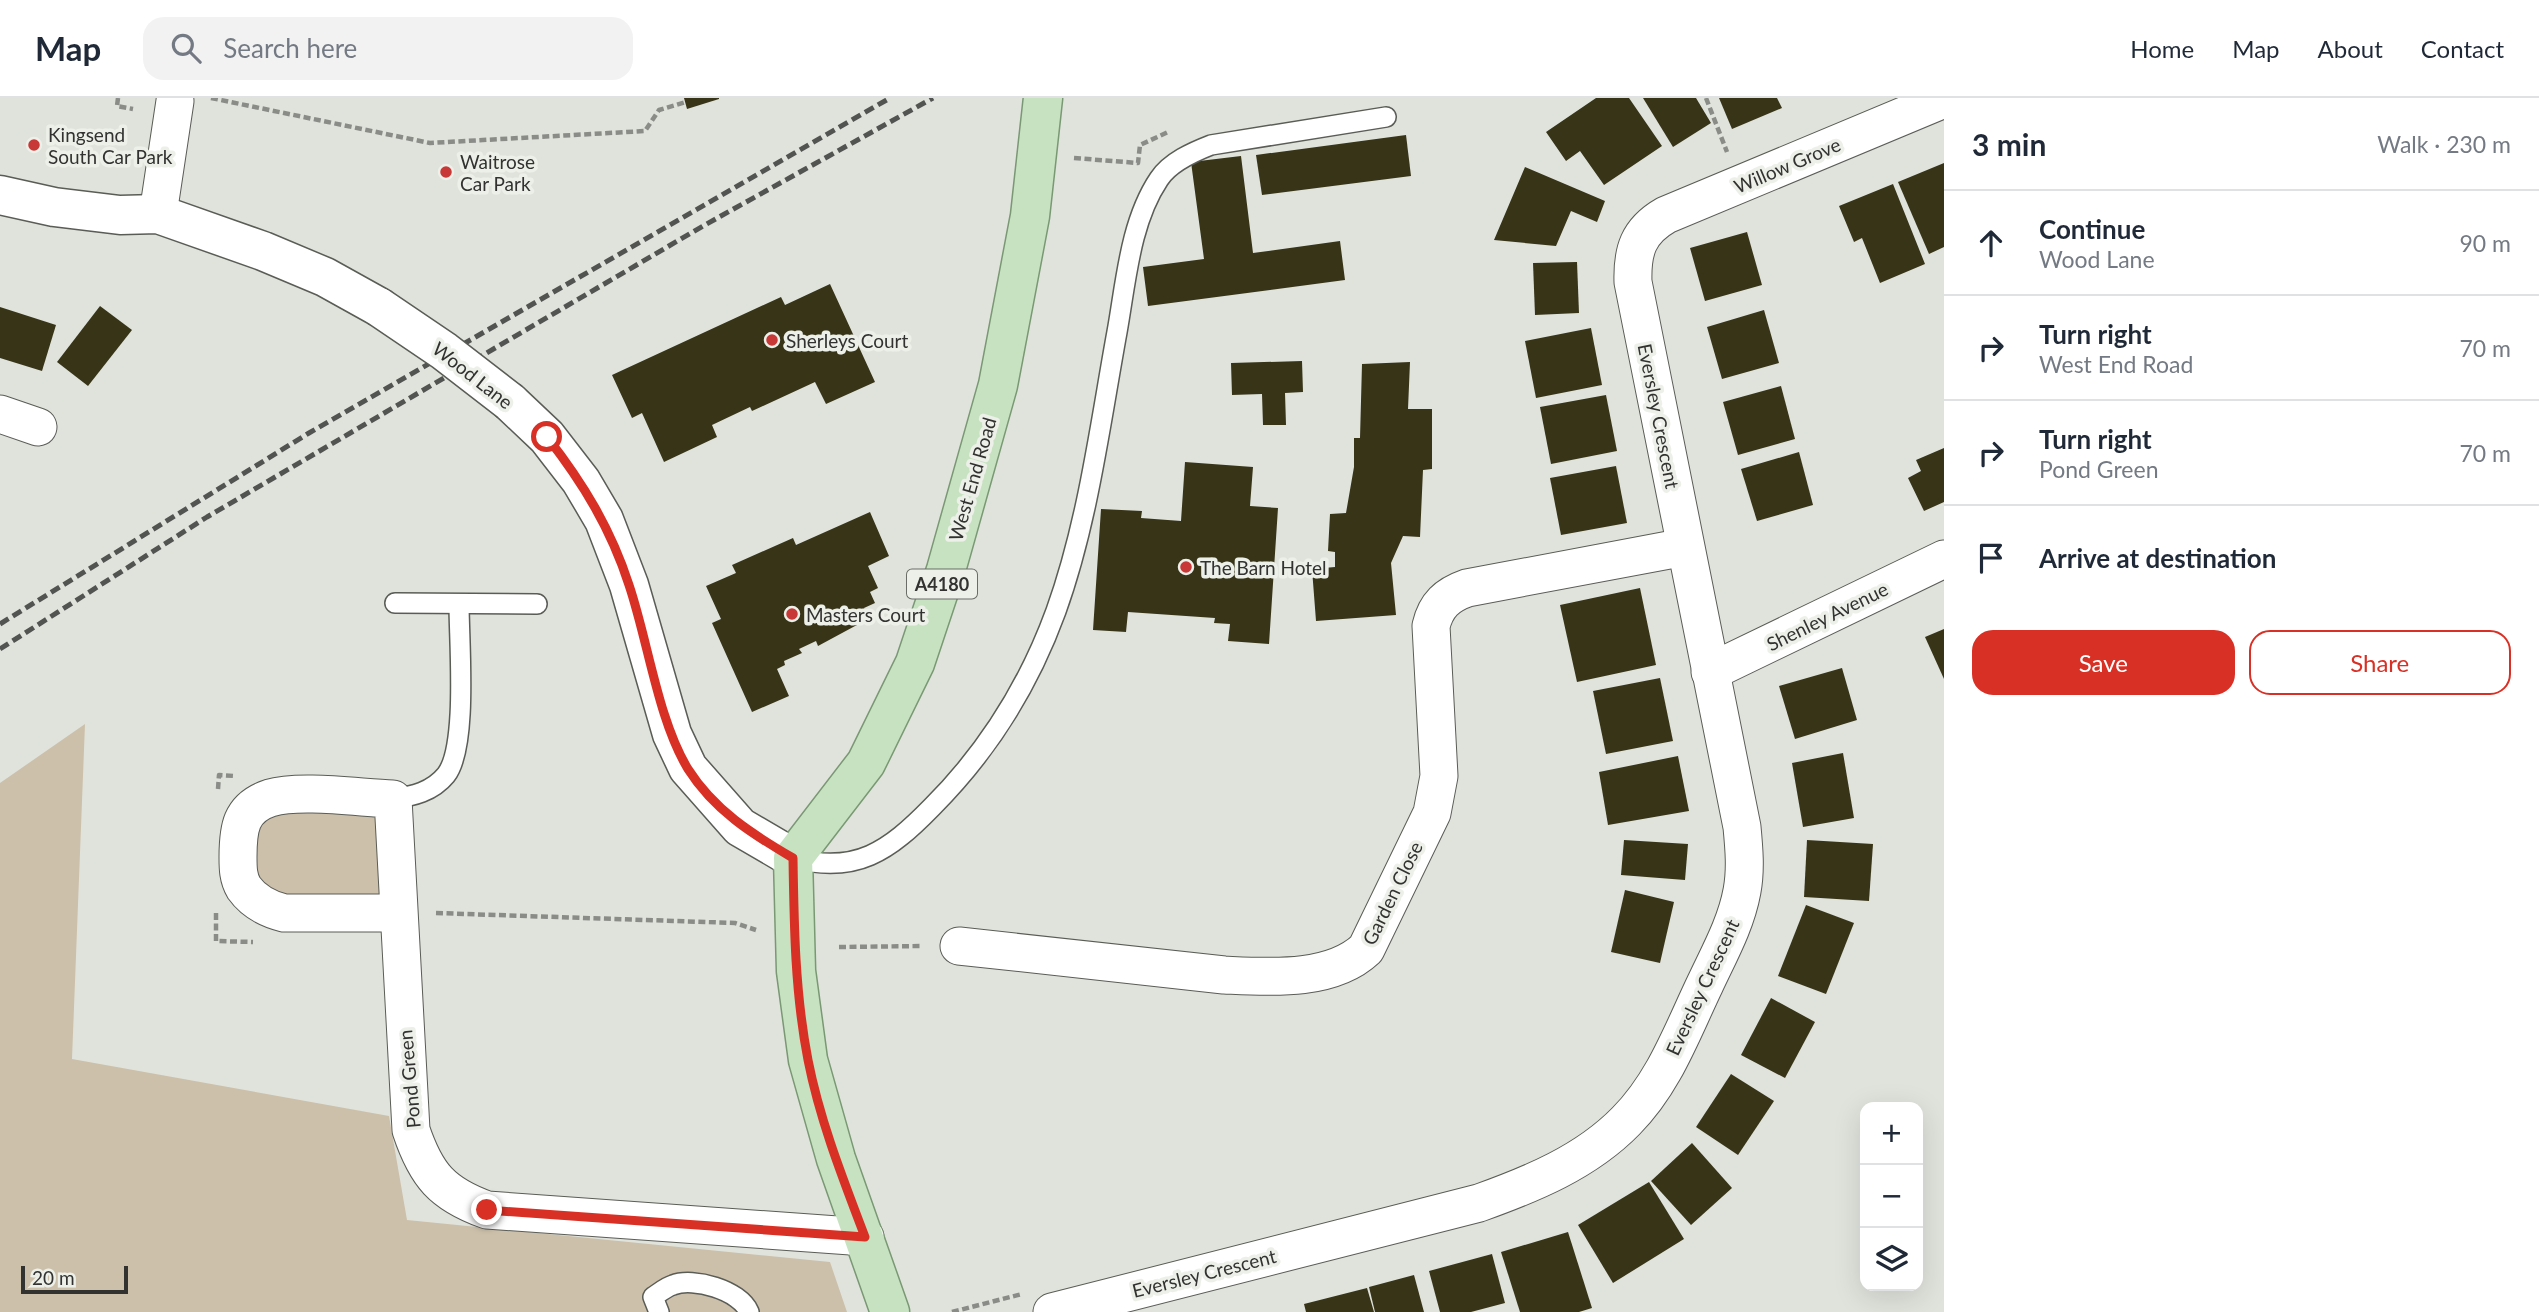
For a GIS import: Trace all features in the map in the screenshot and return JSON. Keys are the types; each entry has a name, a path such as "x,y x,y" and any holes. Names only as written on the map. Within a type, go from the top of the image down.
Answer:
{"main road":[{"name":"West End Road","path":"793,858 866,763 915,663 970,491 995,398 1030,216 1043,98"},
{"path":"793,858 796,971 808,1060 832,1147 890,1312"}],"street":[{"path":"158,214 192,99"},
{"name":"Willow Grove","path":"1637,242 1648,225 1666,215 1944,99"},
{"name":"Wood Lane","path":"0,195 94,212 158,214 263,251 325,278 379,307 444,351 510,402 547,437 581,481 604,520 629,585 672,734 688,768 740,827 793,858"},
{"name":"Eversley Crescent","path":"1042,1302 1479,1203 1536,1182 1584,1155 1625,1122 1658,1083 1735,918 1743,889 1742,827 1633,282 1632,260 1637,242"},
{"path":"0,414 38,427"},
{"name":"Garden Close","path":"959,946 1224,975 1266,976 1331,969 1352,963 1366,949 1432,813 1439,776 1430,626 1442,602 1467,588 1685,547"},
{"name":"Shenley Avenue","path":"1710,672 1944,559"},
{"path":"393,800 288,795 257,804 238,827 239,873 243,887 254,898 267,908 284,913 398,912"},
{"name":"Pond Green","path":"393,800 411,1130 420,1156 437,1182 459,1200 487,1210 865,1237"}],"lane":[{"path":"793,858 838,865 859,861 904,836 960,779 1010,711 1055,612 1085,508 1128,266 1144,207 1160,177 1187,155 1211,145 1386,117"},
{"path":"394,603 537,604"},
{"path":"393,800 417,795 432,788 454,764 459,740 459,604"},
{"path":"659,1312 653,1297 673,1284 695,1283 725,1291 747,1307 749,1312"}],"path":[{"path":"118,98 117,106 133,109"},
{"path":"192,99 430,143 645,131 659,110 685,102"},
{"path":"1065,157 1138,163 1140,145"},
{"path":"398,912 735,923 756,930"},
{"path":"839,947 959,946"},
{"path":"952,1312 1042,1302"}],"shaded area":[{"path":"85,724 72,1059 389,1116 407,1220 830,1262 847,1312 0,1312 0,783"},
{"path":"393,799 398,913 254,898 245,814"}],"building":[{"path":"684,98 719,98 719,99 687,109"},
{"path":"1596,98 1629,98 1662,146 1604,185 1580,151 1566,161 1546,132"},
{"path":"1643,98 1696,98 1711,123 1673,147"},
{"path":"1719,98 1777,98 1782,108 1732,129"},
{"path":"1406,135 1411,176 1262,195 1256,155"},
{"path":"1241,156 1253,253 1340,241 1345,280 1148,306 1143,267 1204,259 1191,162"},
{"path":"1944,163 1944,247 1929,254 1898,182"},
{"path":"1525,167 1605,201 1597,222 1571,211 1556,246 1494,240"},
{"path":"1893,184 1925,264 1880,283 1862,238 1854,242 1839,206"},
{"path":"1747,232 1762,285 1705,301 1690,248"},
{"path":"1577,262 1579,313 1535,315 1533,263"},
{"name":"Sherleys Court","path":"830,284 875,382 826,404 815,382 752,411 750,407 712,425 717,437 664,462 642,413 632,418 612,375 781,297 785,305"},
{"path":"100,306 132,330 88,386 57,362"},
{"path":"0,307 56,325 42,371 0,358"},
{"path":"1764,310 1779,363 1722,379 1707,327"},
{"path":"1591,328 1602,385 1536,398 1525,341"},
{"path":"1302,361 1303,392 1285,393 1286,425 1263,425 1262,394 1232,395 1231,363"},
{"path":"1410,362 1408,409 1432,409 1432,469 1423,470 1420,537 1403,536 1391,563 1396,615 1316,621 1312,569 1335,567 1335,552 1328,551 1330,514 1346,513 1354,467 1354,438 1360,438 1362,364"},
{"path":"1781,386 1795,439 1738,455 1723,402"},
{"path":"1606,395 1617,451 1551,464 1540,407"},
{"path":"1944,448 1944,502 1924,511 1908,478 1921,471 1916,460"},
{"path":"1799,452 1813,505 1757,521 1741,469"},
{"name":"The Barn Hotel","path":"1185,462 1253,467 1250,506 1278,508 1269,644 1228,641 1230,624 1214,623 1215,618 1128,612 1126,632 1093,630 1101,509 1142,511 1141,518 1181,521"},
{"path":"1616,466 1627,523 1561,535 1550,478"},
{"name":"Masters Court","path":"870,512 889,556 868,566 878,588 870,592 875,603 864,608 868,619 818,646 816,641 799,649 802,653 784,661 785,665 777,669 789,696 752,712 712,623 721,619 706,586 736,573 732,565 793,538 796,545"},
{"path":"1640,588 1656,665 1577,682 1560,605"},
{"path":"1944,629 1944,679 1925,637"},
{"path":"1842,668 1857,720 1795,739 1779,686"},
{"path":"1660,678 1673,741 1606,754 1593,691"},
{"path":"1843,753 1854,818 1803,827 1792,763"},
{"path":"1678,756 1689,811 1608,825 1599,772"},
{"path":"1624,840 1688,844 1685,880 1621,875"},
{"path":"1807,840 1873,844 1869,901 1804,897"},
{"path":"1625,890 1674,902 1660,963 1611,952"},
{"path":"1806,905 1854,923 1826,994 1778,976"},
{"path":"1771,998 1815,1022 1785,1078 1741,1055"},
{"path":"1731,1074 1774,1101 1738,1155 1696,1127"},
{"path":"1692,1143 1732,1188 1691,1225 1651,1181"},
{"path":"1649,1182 1684,1239 1613,1283 1578,1225"},
{"path":"1568,1232 1592,1308 1579,1312 1520,1312 1501,1252"},
{"path":"1492,1254 1505,1303 1471,1312 1440,1312 1429,1271"},
{"path":"1414,1275 1424,1312 1375,1312 1369,1287"},
{"path":"1367,1288 1374,1312 1306,1312 1304,1304"}],"railway":[{"path":"0,624 309,433 890,98"},
{"path":"0,649 207,517 703,226 933,98"}],"place":[{"name":"Kingsend South Car Park","path":"34,145"},
{"name":"Waitrose Car Park","path":"446,172"},
{"name":"Sherleys Court","path":"772,340"},
{"name":"The Barn Hotel","path":"1186,567"},
{"name":"Masters Court","path":"792,614"}],"route":[{"path":"487,1210 835,1237 865,1237 820,1110 808,1060 796,971 793,858 740,827 688,768 672,734 629,585 604,520 581,481 547,437"}]}
